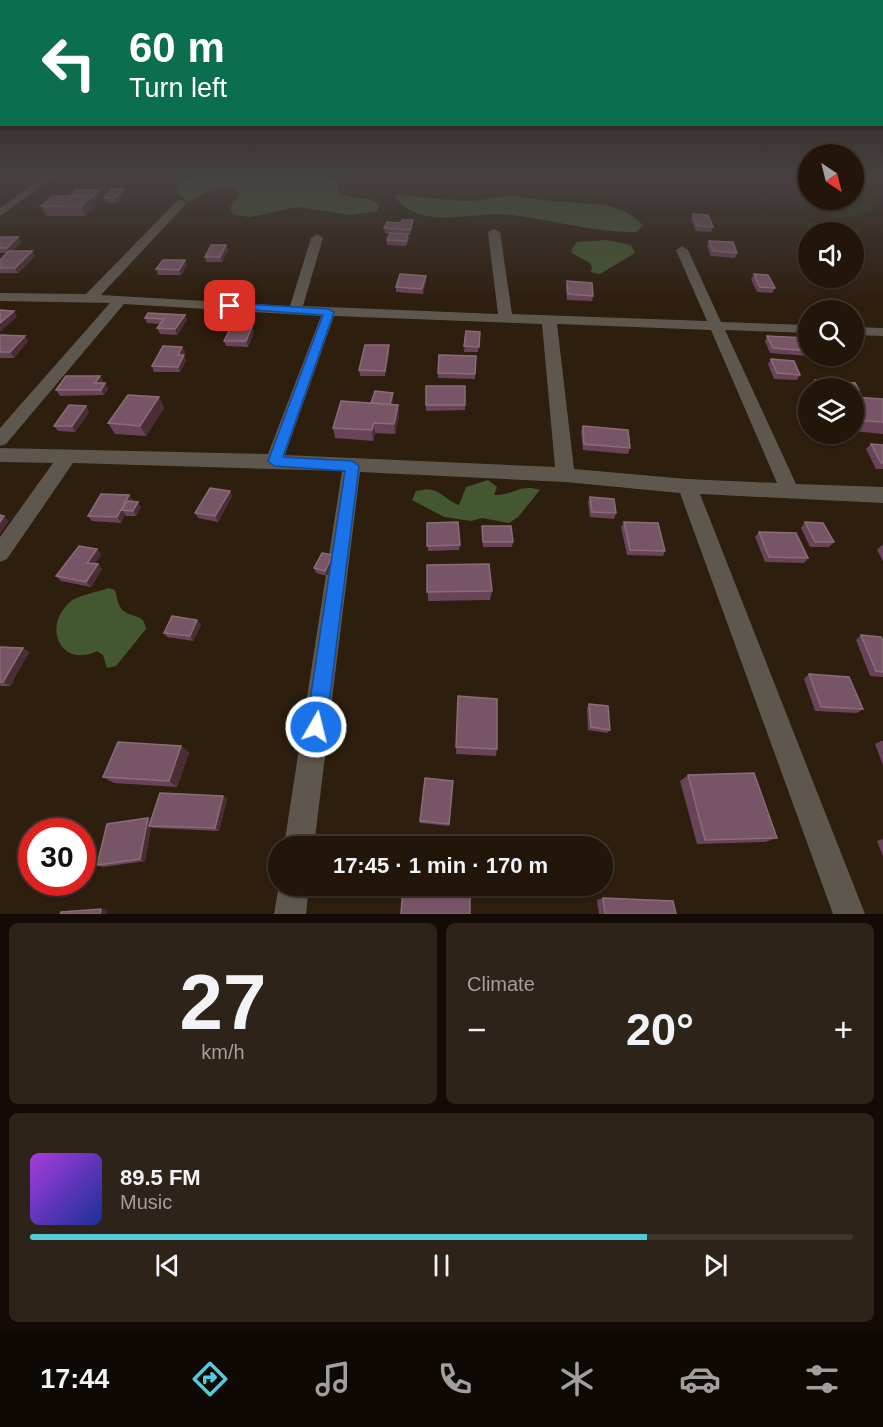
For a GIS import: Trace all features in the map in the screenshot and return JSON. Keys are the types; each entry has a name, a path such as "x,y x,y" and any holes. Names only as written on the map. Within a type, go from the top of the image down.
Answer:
{"street":[{"path":"90,298 168,217"},
{"path":"495,232 506,318"},
{"path":"296,310 317,238"},
{"path":"682,250 789,489"},
{"path":"0,297 90,298 329,312 798,329"},
{"path":"0,440 120,300"},
{"path":"274,461 329,312"},
{"path":"549,319 565,475"},
{"path":"864,331 883,332"},
{"path":"0,455 274,461 565,475 687,486 883,495"},
{"path":"0,553 68,456"},
{"path":"300,836 352,466"},
{"path":"687,486 849,914"},
{"path":"290,914 292,896"}],"green space":[{"path":"525,217 632,217 643,225 637,232 621,232"},
{"path":"607,240 631,245 635,253 600,274 591,272 590,263 572,253 577,242"},
{"path":"488,480 497,487 494,495 527,488 540,490 518,517 509,523 482,518 471,521 444,517 412,500 416,491 430,490 459,505 466,487"},
{"path":"109,588 115,590 121,608 141,618 146,629 116,666 107,668 103,655 97,651 85,655 65,650 57,633 57,623 61,612 70,602"}],"building":[{"path":"694,217 709,217 713,227 697,226"},
{"path":"402,220 413,220 410,230 384,228 387,222 401,223"},
{"path":"390,233 408,234 406,241 387,240"},
{"path":"0,237 18,237 7,248 0,248"},
{"path":"709,241 733,242 737,253 713,251"},
{"path":"211,245 226,245 220,257 205,257"},
{"path":"9,251 32,251 15,268 0,268 0,260"},
{"path":"163,260 185,260 179,270 156,269"},
{"path":"400,274 426,276 422,289 396,287"},
{"path":"754,274 768,275 775,288 760,287"},
{"path":"567,281 592,283 593,296 568,294"},
{"path":"0,310 14,311 0,323"},
{"path":"148,313 185,315 175,329 157,328 164,319 145,318"},
{"path":"231,327 252,327 246,341 224,341"},
{"path":"466,331 480,332 479,347 464,346"},
{"path":"0,335 25,336 10,352 0,352"},
{"path":"767,336 798,338 798,350 773,348"},
{"path":"365,345 389,345 385,371 359,370"},
{"path":"163,346 182,347 178,355 184,355 178,367 152,366"},
{"path":"439,355 476,356 475,374 438,373"},
{"path":"771,359 794,361 800,375 777,373"},
{"path":"66,376 100,376 95,383 105,383 101,390 56,390"},
{"path":"426,386 465,386 465,405 426,405"},
{"path":"375,391 393,393 390,404 371,403"},
{"path":"128,395 159,397 140,426 108,423"},
{"path":"864,398 883,399 883,422 864,421"},
{"path":"341,401 398,405 394,424 374,423 372,430 333,428"},
{"path":"69,405 86,406 72,426 54,426"},
{"path":"583,426 628,430 630,448 584,444"},
{"path":"871,444 883,445 883,463 881,463"},
{"path":"210,488 230,491 215,516 195,513"},
{"path":"101,494 129,495 117,517 88,516"},
{"path":"590,497 614,499 616,513 592,512"},
{"path":"127,501 138,502 133,511 122,510"},
{"path":"458,522 460,545 427,546 427,523"},
{"path":"624,522 658,523 665,551 630,550"},
{"path":"805,522 823,523 834,542 815,542"},
{"path":"482,526 511,526 513,542 483,542"},
{"path":"759,532 796,533 808,558 769,557"},
{"path":"79,546 97,549 87,563 98,564 86,582 56,576"},
{"path":"322,553 333,555 325,571 314,568"},
{"path":"489,564 492,591 427,592 427,565"},
{"path":"172,616 197,620 190,636 164,633"},
{"path":"861,635 881,637 883,672 876,671"},
{"path":"0,647 23,648 3,682 0,682"},
{"path":"809,674 849,677 863,709 821,707"},
{"path":"458,696 497,699 497,749 456,747"},
{"path":"589,704 608,706 610,730 591,727"},
{"path":"118,742 181,746 169,781 103,777"},
{"path":"754,773 777,838 705,840 688,775"},
{"path":"425,778 453,781 449,824 420,821"},
{"path":"160,793 223,796 215,828 149,826"},
{"path":"148,818 140,859 97,865 107,824"},
{"path":"402,896 470,896 470,914 401,914"},
{"path":"603,898 673,901 676,914 605,914"},
{"path":"101,909 100,914 60,914 61,912"}],"route":[{"path":"230,306 329,312 274,461 352,466 316,727"}]}
